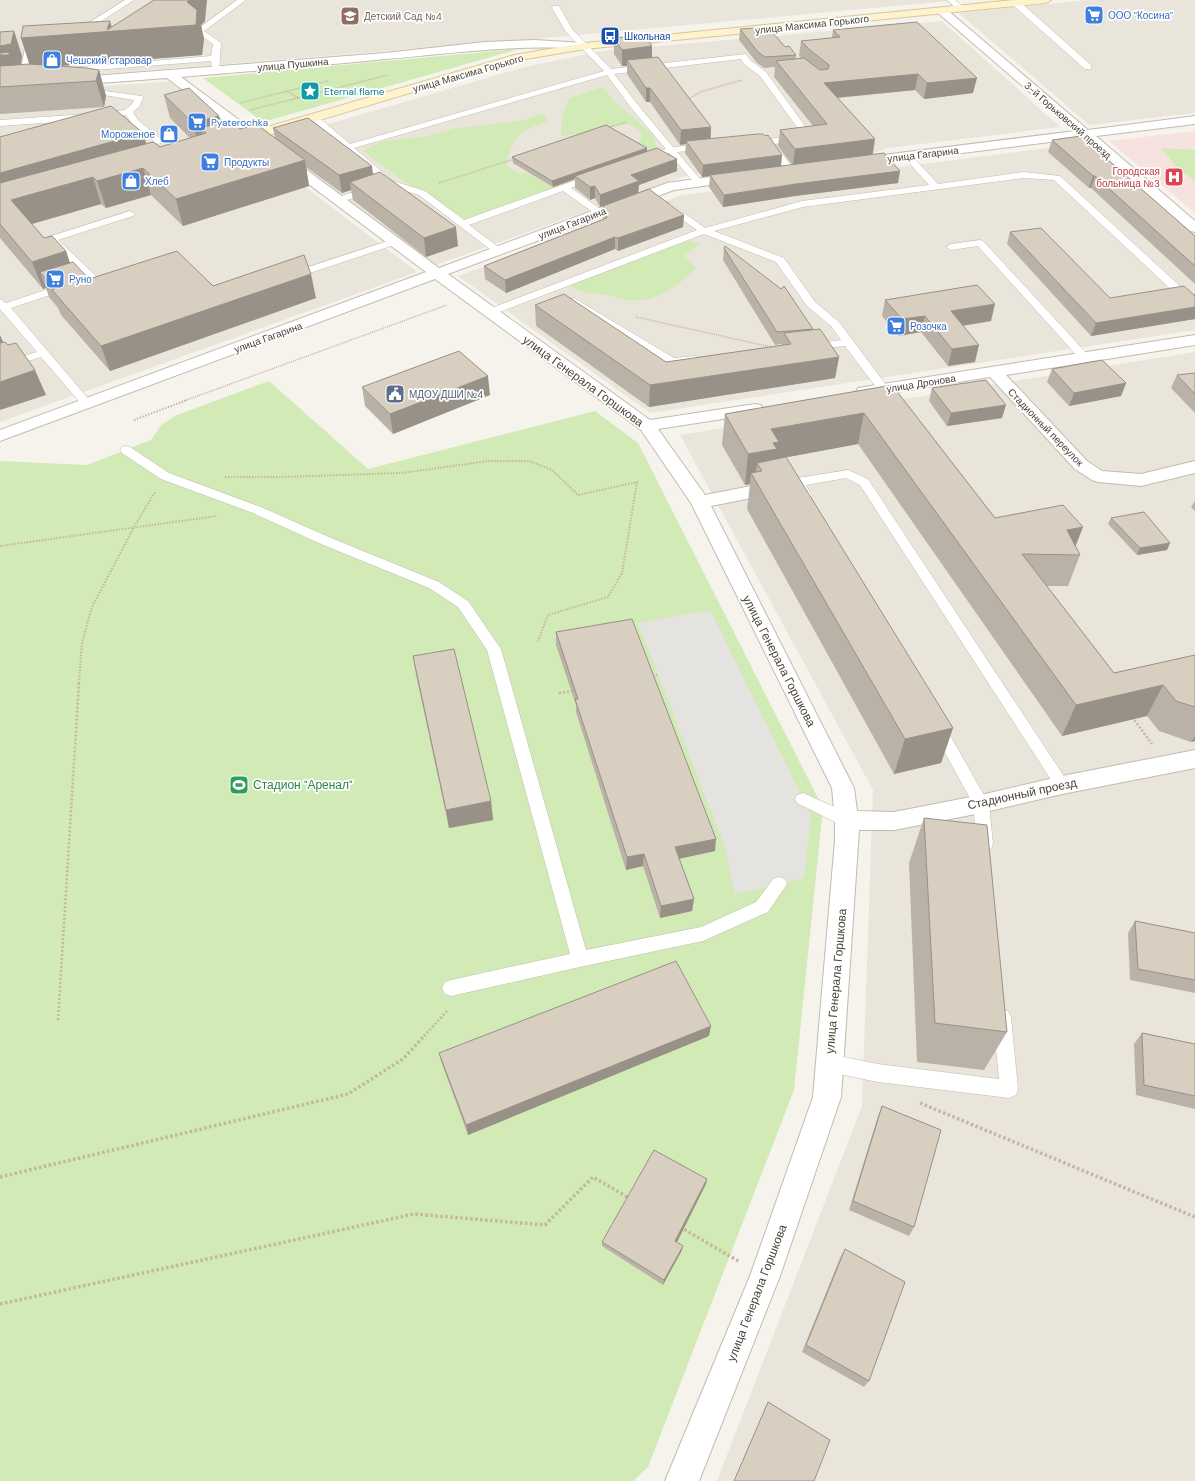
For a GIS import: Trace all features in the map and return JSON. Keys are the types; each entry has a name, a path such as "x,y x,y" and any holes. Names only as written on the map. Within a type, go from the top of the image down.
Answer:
{"street":[{"name":"улица Максима Горького","path":"228,142 518,57 585,46 770,32 1046,0"},
{"name":"3-й Горьковский проезд","path":"942,11 1195,228"},
{"name":"улица Пушкина","path":"64,85 170,74 499,46 557,43 585,46"},
{"name":"улица Генерала Горшкова","path":"170,74 394,242 647,426 700,502 843,788 847,820 826,1096 765,1276 682,1481"},
{"path":"8,86 26,79"},
{"name":"улица Гагарина","path":"842,164 1195,120"},
{"path":"774,173 805,169"},
{"name":"улица Гагарина","path":"0,436 672,186 751,176"},
{"name":"улица Дронова","path":"847,395 1195,340"},
{"name":"Стадионный переулок","path":"994,372 1082,466 1098,476 1141,480 1195,467"},
{"path":"647,426 769,407"},
{"path":"700,502 798,482"},
{"name":"Стадионный проезд","path":"847,820 894,821 982,804 1062,785 1195,759"}],"lane":[{"path":"72,36 130,0"},
{"path":"216,71 215,58 217,43 199,31 242,0"},
{"path":"951,0 962,9"},
{"path":"1016,3 1088,67"},
{"path":"556,8 570,30 609,72 644,118 698,182"},
{"path":"26,79 31,51 30,40"},
{"path":"348,147 609,72 743,56 747,62 766,73 808,136 769,142 757,141"},
{"path":"64,70 215,58"},
{"path":"0,123 100,116 128,112 136,105 139,98 64,85"},
{"path":"128,112 131,123 159,141"},
{"path":"314,118 390,183 422,193 498,251"},
{"path":"769,142 790,171"},
{"path":"635,162 671,150 718,145"},
{"path":"907,156 935,186"},
{"path":"490,312 704,231 802,204 1024,174 1057,178 1195,306"},
{"path":"462,224 600,175"},
{"path":"338,200 390,183"},
{"path":"564,187 600,213"},
{"path":"652,193 704,231 780,260 811,304 835,324 883,389"},
{"path":"87,404 2,304 92,278 51,239 130,214"},
{"path":"282,279 394,242"},
{"path":"951,247 980,243 1084,357"},
{"path":"553,288 672,361 709,358"},
{"path":"784,350 849,342"},
{"path":"0,368 44,353"},
{"path":"126,450 165,476 257,510 326,541 434,585 463,604 494,649 580,959"},
{"path":"814,510 798,482 848,474 864,482 1062,785"},
{"path":"931,715 982,804 987,859"},
{"path":"803,799 847,820"},
{"path":"452,997 580,959 703,934 762,907 779,884"},
{"path":"829,1063 878,1073 1009,1089 1001,1002"}],"path":[{"path":"226,116 395,73"},
{"path":"683,102 700,92 766,73"},
{"path":"216,109 332,80"},
{"path":"287,91 298,98"},
{"path":"600,130 644,118"},
{"path":"415,191 515,159"},
{"path":"134,420 451,304"},
{"path":"632,316 784,350"},
{"path":"223,477 283,477 401,473 489,461 529,461 552,470 578,495 637,482 622,573 608,597 548,615 538,641"},
{"path":"58,1020 82,642 92,607 134,527 165,476"},
{"path":"0,546 218,515"},
{"path":"648,677 658,675"},
{"path":"559,693 574,690"},
{"path":"1130,714 1168,765"},
{"path":"0,1177 348,1094 403,1059 452,997"},
{"path":"917,1102 1195,1217"},
{"path":"0,1304 414,1214 544,1225 593,1177 634,1201"},
{"path":"675,1224 765,1276"}],"shaded area":[{"path":"0,0 960,0 534,39 0,82"},
{"path":"1088,0 1195,0 1195,113 1089,125 959,13"},
{"path":"942,21 1060,127 888,148 873,153 685,176 433,266 270,141 525,67 602,51"},
{"path":"175,81 239,130 0,198 0,94"},
{"name":"Городская больница №3","path":"1195,131 1195,213 1109,141"},
{"path":"1079,144 1195,244 1195,330 650,413 458,276 682,195"},
{"path":"250,145 417,272 0,422 0,218"},
{"path":"1195,352 1195,1481 717,1481 862,1106 873,790 680,435"},
{"path":"710,610 811,815 804,878 735,894 725,847 638,623"}],"green space":[{"path":"519,49 263,122 203,78"},
{"path":"602,87 613,100 654,135 657,152 465,219 402,180 363,151 380,142 427,136 457,128 522,121 542,113 548,121 530,128 519,136 515,141 509,155 507,166 521,174 641,141 641,131 628,124 579,134 561,136 562,115 569,98"},
{"path":"1161,148 1195,150 1195,181 1176,166"},
{"path":"688,241 700,244 684,256 696,269 681,282 656,296 638,301 625,300 607,295 583,292 570,285"},
{"path":"269,381 368,469 595,411 638,443 823,808 794,1090 648,1467 633,1481 0,1481 0,461 87,465 151,440 161,425 177,415"}],"building":[{"path":"154,0 189,0 187,2 197,10 196,25 21,38 23,26 110,21 107,30"},
{"path":"917,22 977,78 927,83 918,74 824,83 875,139 795,149 780,130 827,124 776,61 804,58 820,70 828,69 829,65 801,41 840,37 833,30"},
{"path":"768,27 785,47 789,46 796,55 765,57 758,52 740,29"},
{"path":"14,31 11,44 0,46 0,32"},
{"path":"644,35 652,46 622,50 614,38"},
{"path":"9,52 9,55 0,55 0,53"},
{"path":"658,57 711,127 681,130 650,88 646,88 627,60"},
{"path":"29,64 99,70 96,81 0,87 0,66"},
{"path":"189,88 219,116 193,123 164,95"},
{"path":"111,106 143,133 0,173 0,137"},
{"path":"308,118 372,166 339,175 273,128"},
{"path":"227,121 232,126 236,125 240,129 256,124 305,160 176,199 143,168 97,181 93,177 11,200 44,238 52,236 66,251 32,262 0,224 0,183 153,142 160,147 206,133 201,128"},
{"path":"606,125 647,148 552,181 512,157"},
{"path":"763,134 765,136 768,135 782,155 703,165 686,141"},
{"path":"1081,136 1195,236 1195,266 1095,176 1093,176 1052,140"},
{"path":"657,148 677,159 631,175 639,181 600,195 595,186 590,187 575,176"},
{"path":"884,153 900,171 724,195 710,175"},
{"path":"380,172 456,227 424,238 350,182"},
{"path":"649,189 684,215 618,238 615,237 505,280 484,266 607,218 603,206"},
{"path":"1041,228 1110,298 1184,286 1195,296 1195,307 1096,323 1010,232"},
{"path":"725,246 781,289 784,286 813,329 777,332 724,248"},
{"path":"177,251 213,286 304,255 311,274 101,346 52,290 55,289 40,272 73,262 89,279"},
{"path":"977,285 995,304 951,311 979,345 952,349 925,316 902,319 885,300"},
{"path":"564,294 666,362 791,344 784,333 820,329 839,357 650,385 535,305"},
{"path":"5,342 8,345 16,343 35,370 0,382 0,343"},
{"path":"459,351 488,376 390,414 362,387"},
{"path":"1102,360 1126,383 1074,393 1052,369"},
{"path":"1195,373 1195,394 1177,375"},
{"path":"986,380 1006,405 951,413 932,388"},
{"path":"892,385 995,518 1063,505 1083,527 1067,530 1080,555 1022,554 1114,673 1195,655 1195,707 1176,701 1163,685 1076,705 864,413 771,429 779,442 773,443 777,449 748,454 725,414"},
{"path":"786,457 953,728 905,739 751,473 762,471 757,463"},
{"path":"1144,512 1170,543 1140,548 1111,518"},
{"path":"632,619 716,839 675,847 694,899 661,906 644,854 627,857 575,699 578,699 556,632"},
{"path":"454,649 491,801 446,810 413,656"},
{"path":"924,818 987,825 1007,1032 935,1023"},
{"path":"1135,921 1195,933 1195,980 1138,969"},
{"path":"676,961 711,1026 466,1125 439,1053"},
{"path":"1142,1033 1195,1044 1195,1096 1144,1085"},
{"path":"882,1106 941,1130 914,1227 853,1201"},
{"path":"654,1150 707,1179 675,1241 683,1246 664,1280 602,1242"},
{"path":"845,1249 905,1282 869,1381 806,1345"},
{"path":"768,1402 830,1440 814,1481 734,1481"}],"place":[{"name":"ООО \"Косина\"","path":"1094,15"},
{"name":"Детский Сад №4","path":"350,16"},
{"name":"Школьная","path":"610,36"},
{"name":"Чешский старовар","path":"52,60"},
{"name":"Eternal flame","path":"310,91"},
{"name":"Pyaterochka","path":"197,122"},
{"name":"Мороженое","path":"169,134"},
{"name":"Продукты","path":"210,162"},
{"name":"Городская больница №3","path":"1174,177"},
{"name":"Хлеб","path":"131,181"},
{"name":"Руно","path":"55,279"},
{"name":"Розочка","path":"896,326"},
{"name":"МДОУ ДШИ №4","path":"395,394"},
{"name":"Стадион \"Аренал\"","path":"239,785"}]}
